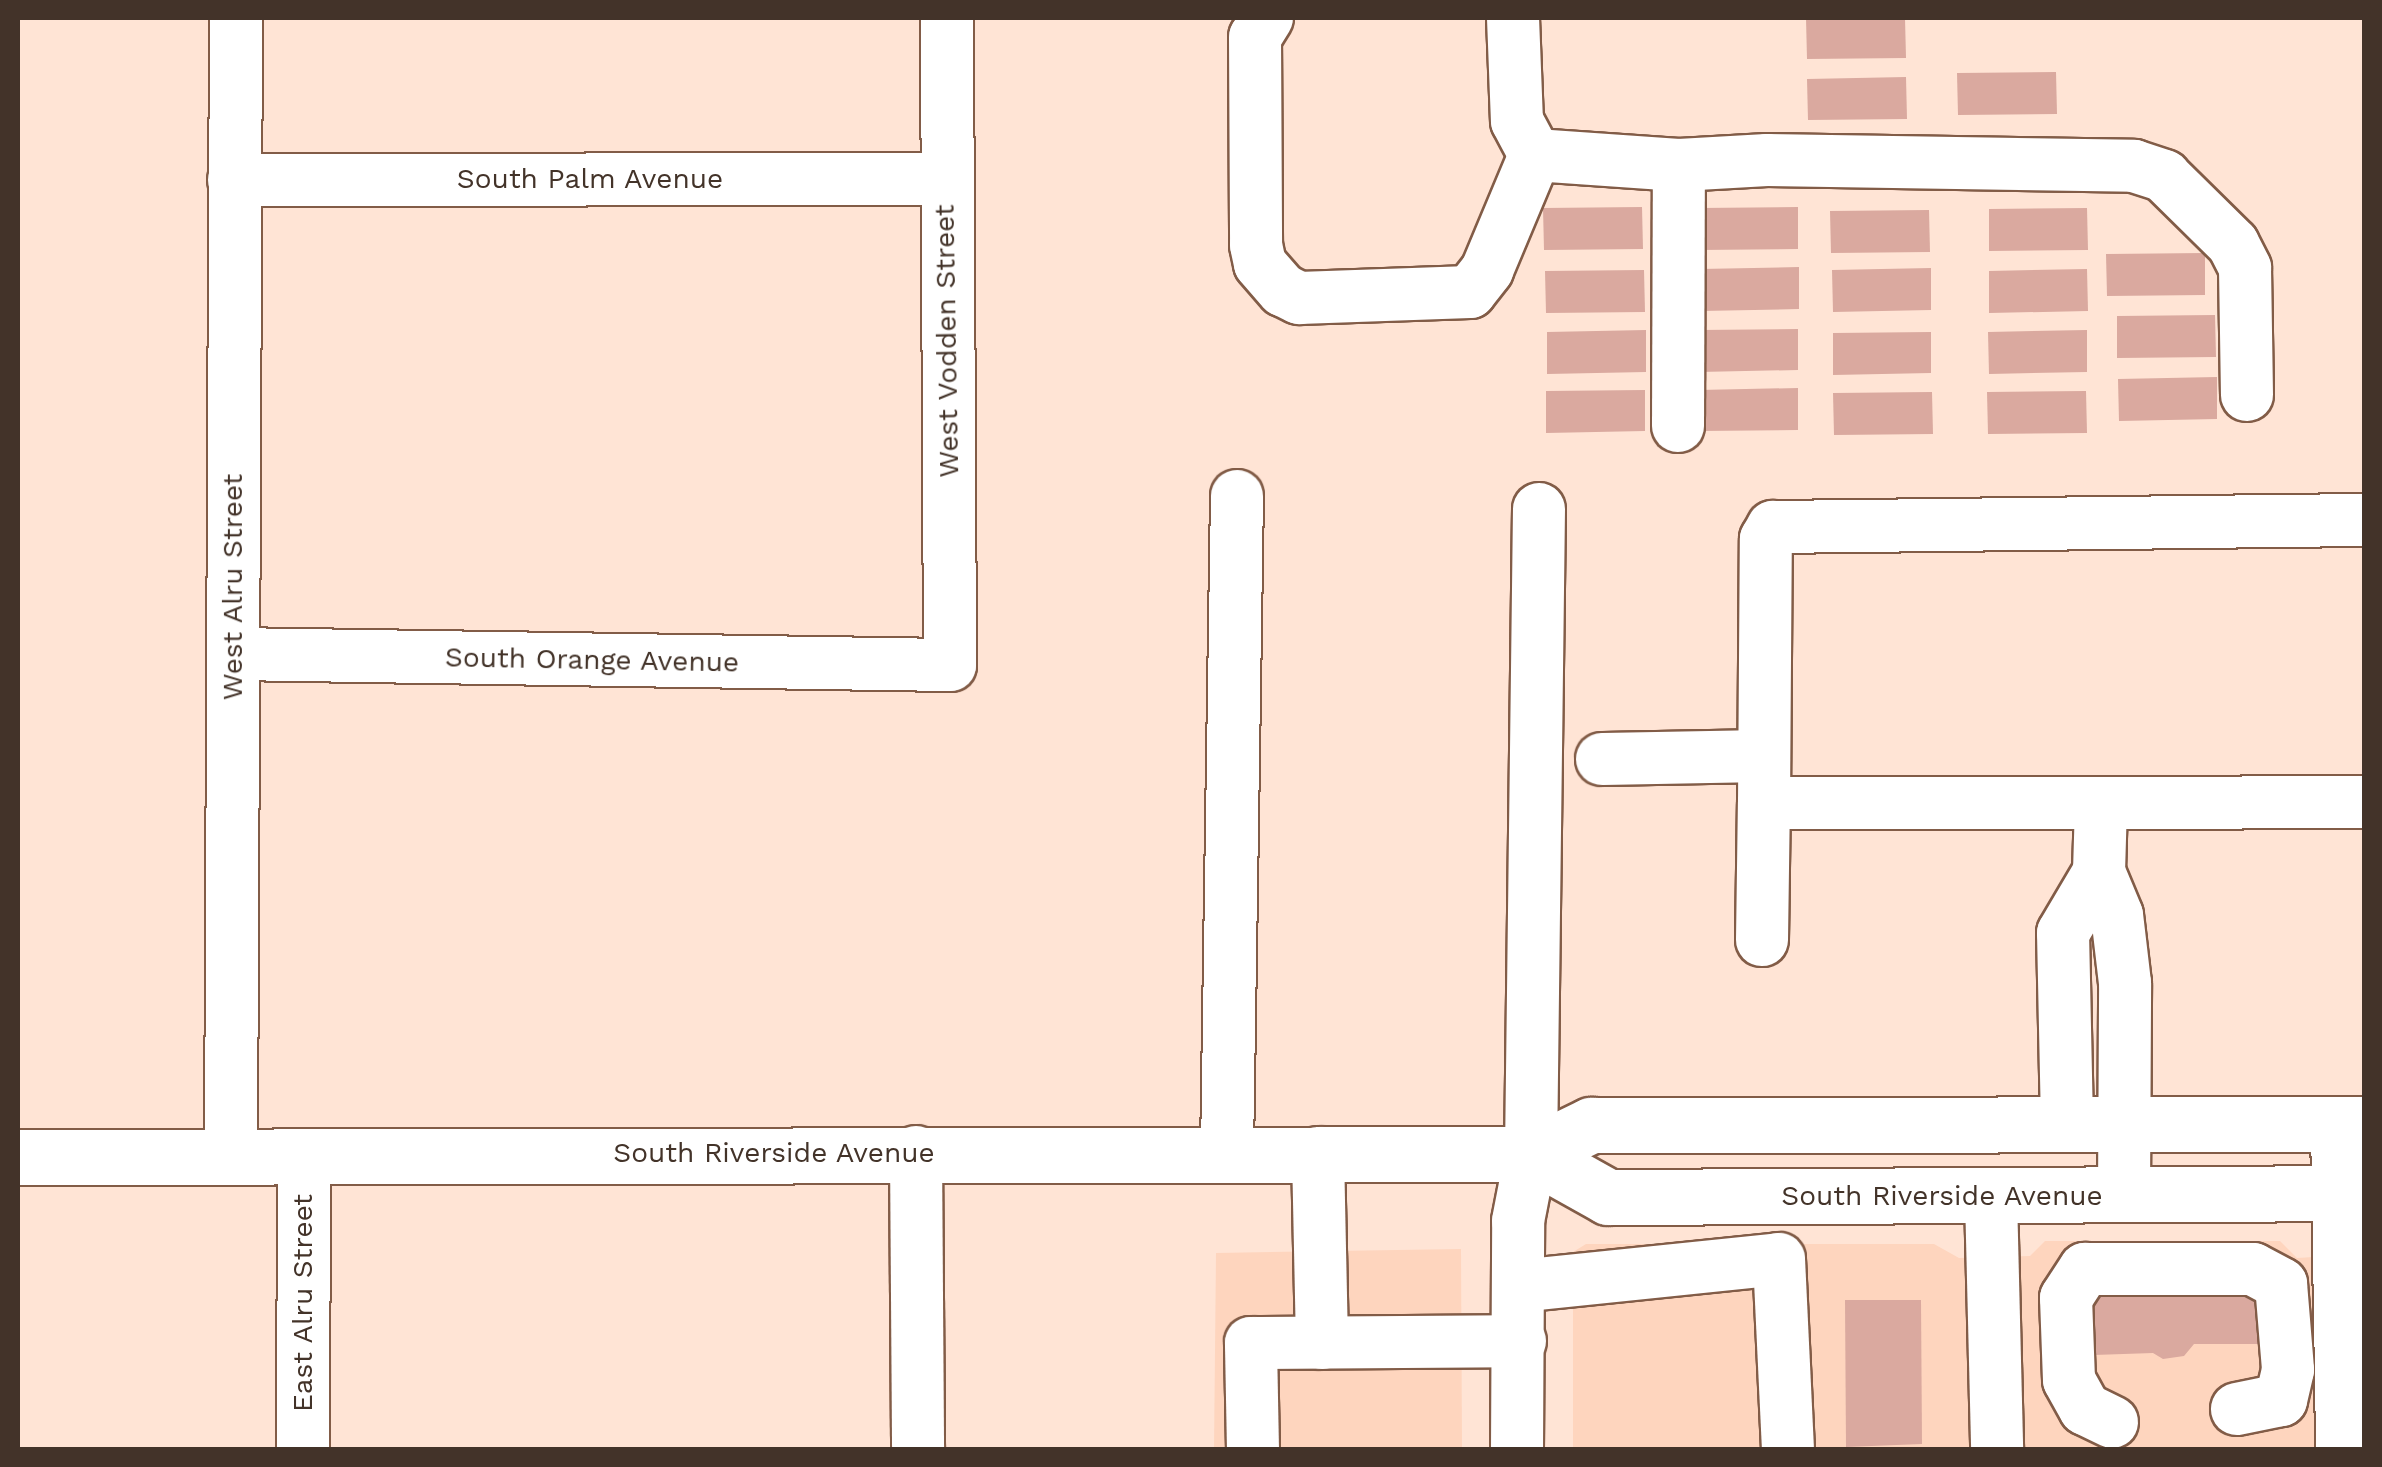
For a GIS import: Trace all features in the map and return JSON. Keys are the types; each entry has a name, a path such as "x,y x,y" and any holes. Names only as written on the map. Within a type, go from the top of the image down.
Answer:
{"main road":[{"name":"South Riverside Avenue","path":"18,1157 916,1152 1531,1154 1590,1125 2351,1124"},
{"name":"South Riverside Avenue","path":"1531,1154 1608,1198 2350,1193"}],"street":[{"name":"West Alru Street","path":"232,1156 236,18"},
{"name":"West Vodden Street","path":"947,18 950,666"},
{"path":"1267,18 1255,38 1256,245 1260,264 1283,290 1299,298 1470,292 1487,270 1536,155"},
{"path":"1513,18 1517,121 1536,155"},
{"path":"1536,155 1680,166 1767,160 2134,166 2164,176 2233,244 2244,268 2247,395"},
{"path":"1678,426 1680,166"},
{"name":"South Palm Avenue","path":"234,180 945,179"},
{"path":"1227,1153 1237,496"},
{"path":"1518,1450 1518,1221 1531,1154 1539,509"},
{"path":"1762,940 1766,539 1773,528 2364,520"},
{"name":"South Orange Avenue","path":"234,654 950,666"},
{"path":"1602,759 1764,779 2101,804 2364,802"},
{"path":"2101,804 2099,872 2117,915 2125,983 2124,1195"},
{"path":"2068,1123 2064,933 2099,872"},
{"path":"2342,1450 2351,1124"},
{"path":"916,1152 918,1450"},
{"path":"1318,1153 1322,1342"},
{"name":"East Alru Street","path":"303,1450 304,1156"},
{"path":"1990,1197 1997,1450"},
{"path":"1519,1286 1779,1259 1788,1450"},
{"path":"2112,1422 2085,1409 2069,1380 2066,1298 2085,1269 2253,1269 2281,1284 2288,1370 2281,1400 2236,1409"},
{"path":"1253,1450 1251,1343 1520,1342"}],"shaded area":[{"path":"2045,1241 2280,1241 2297,1258 2364,1254 2364,1449 1573,1450 1573,1252 1586,1244 1934,1244 1959,1258 2030,1256"},
{"path":"1461,1249 1462,1449 1214,1450 1216,1253"}],"building":[{"path":"1806,18 1905,18 1906,58 1807,59"},
{"path":"2056,72 2057,114 1958,115 1957,73"},
{"path":"1906,77 1907,119 1808,120 1807,79"},
{"path":"1642,207 1643,249 1544,250 1543,208"},
{"path":"1798,207 1798,249 1699,250 1699,208"},
{"path":"2087,208 2088,250 1989,251 1989,209"},
{"path":"1929,210 1930,252 1831,253 1830,211"},
{"path":"2205,253 2205,295 2107,296 2106,254"},
{"path":"1799,267 1799,309 1701,311 1700,269"},
{"path":"1931,268 1931,310 1833,312 1832,270"},
{"path":"2087,269 2088,311 1989,313 1989,271"},
{"path":"1644,270 1645,312 1546,313 1545,271"},
{"path":"2215,315 2216,357 2117,358 2117,316"},
{"path":"1798,329 1798,370 1699,372 1699,330"},
{"path":"1646,330 1646,372 1547,374 1547,332"},
{"path":"2087,330 2087,372 1989,374 1988,332"},
{"path":"1931,332 1931,373 1833,375 1833,333"},
{"path":"2217,377 2217,419 2119,421 2118,379"},
{"path":"1798,388 1798,430 1699,431 1699,390"},
{"path":"1645,390 1645,431 1546,433 1546,391"},
{"path":"2086,391 2087,433 1988,434 1987,392"},
{"path":"1932,392 1933,434 1834,435 1833,393"},
{"path":"2093,1276 2261,1285 2260,1344 2194,1344 2184,1356 2163,1359 2153,1353 2094,1355"},
{"path":"1845,1300 1921,1300 1922,1444 1846,1447"}]}
